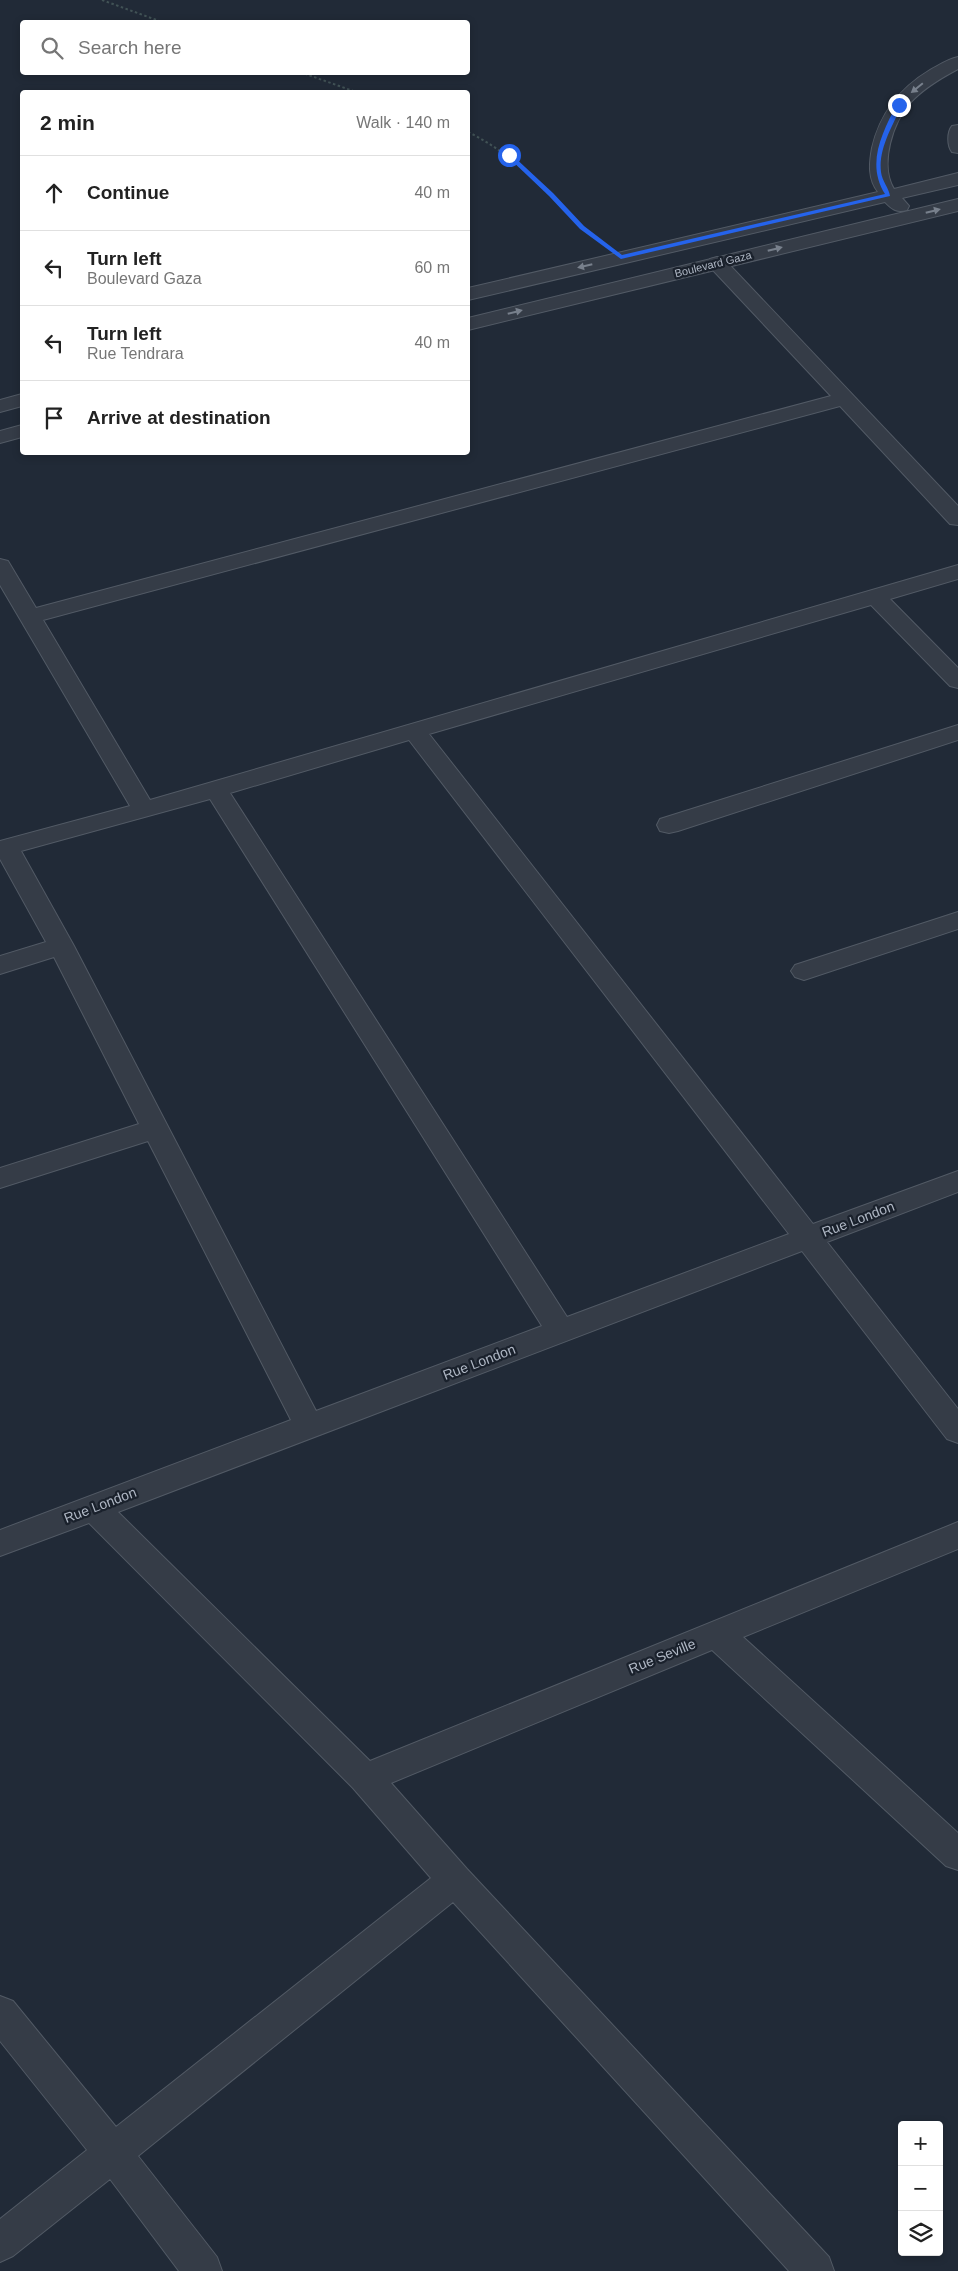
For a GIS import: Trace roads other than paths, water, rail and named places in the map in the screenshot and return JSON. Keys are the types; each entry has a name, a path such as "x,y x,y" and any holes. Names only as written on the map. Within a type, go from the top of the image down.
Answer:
{"street":[{"path":"911,216 888,195 881,183 878,170 884,140 899,105 914,90 958,62"},
{"path":"958,130 958,148"},
{"name":"Boulevard Gaza","path":"470,294 958,179"},
{"name":"Boulevard Gaza","path":"470,324 958,205"},
{"path":"718,263 958,519"},
{"path":"30,617 844,399"},
{"path":"0,406 20,401"},
{"path":"0,437 20,432"},
{"path":"0,566 144,810"},
{"path":"309,1426 61,946 3,848 144,810 414,732 958,572"},
{"path":"875,596 958,681"},
{"path":"414,732 958,1431"},
{"path":"669,825 958,732"},
{"path":"216,789 561,1331"},
{"path":"804,971 958,920"},
{"path":"0,965 61,946"},
{"path":"0,1178 155,1129"},
{"name":"Rue London","path":"0,1543 958,1181"},
{"path":"94,1508 365,1778 455,1880 815,2271"},
{"name":"Rue Seville","path":"365,1778 958,1535"},
{"path":"717,1634 958,1855"},
{"path":"0,2243 455,1880"},
{"path":"0,2013 113,2153 203,2271"}]}
